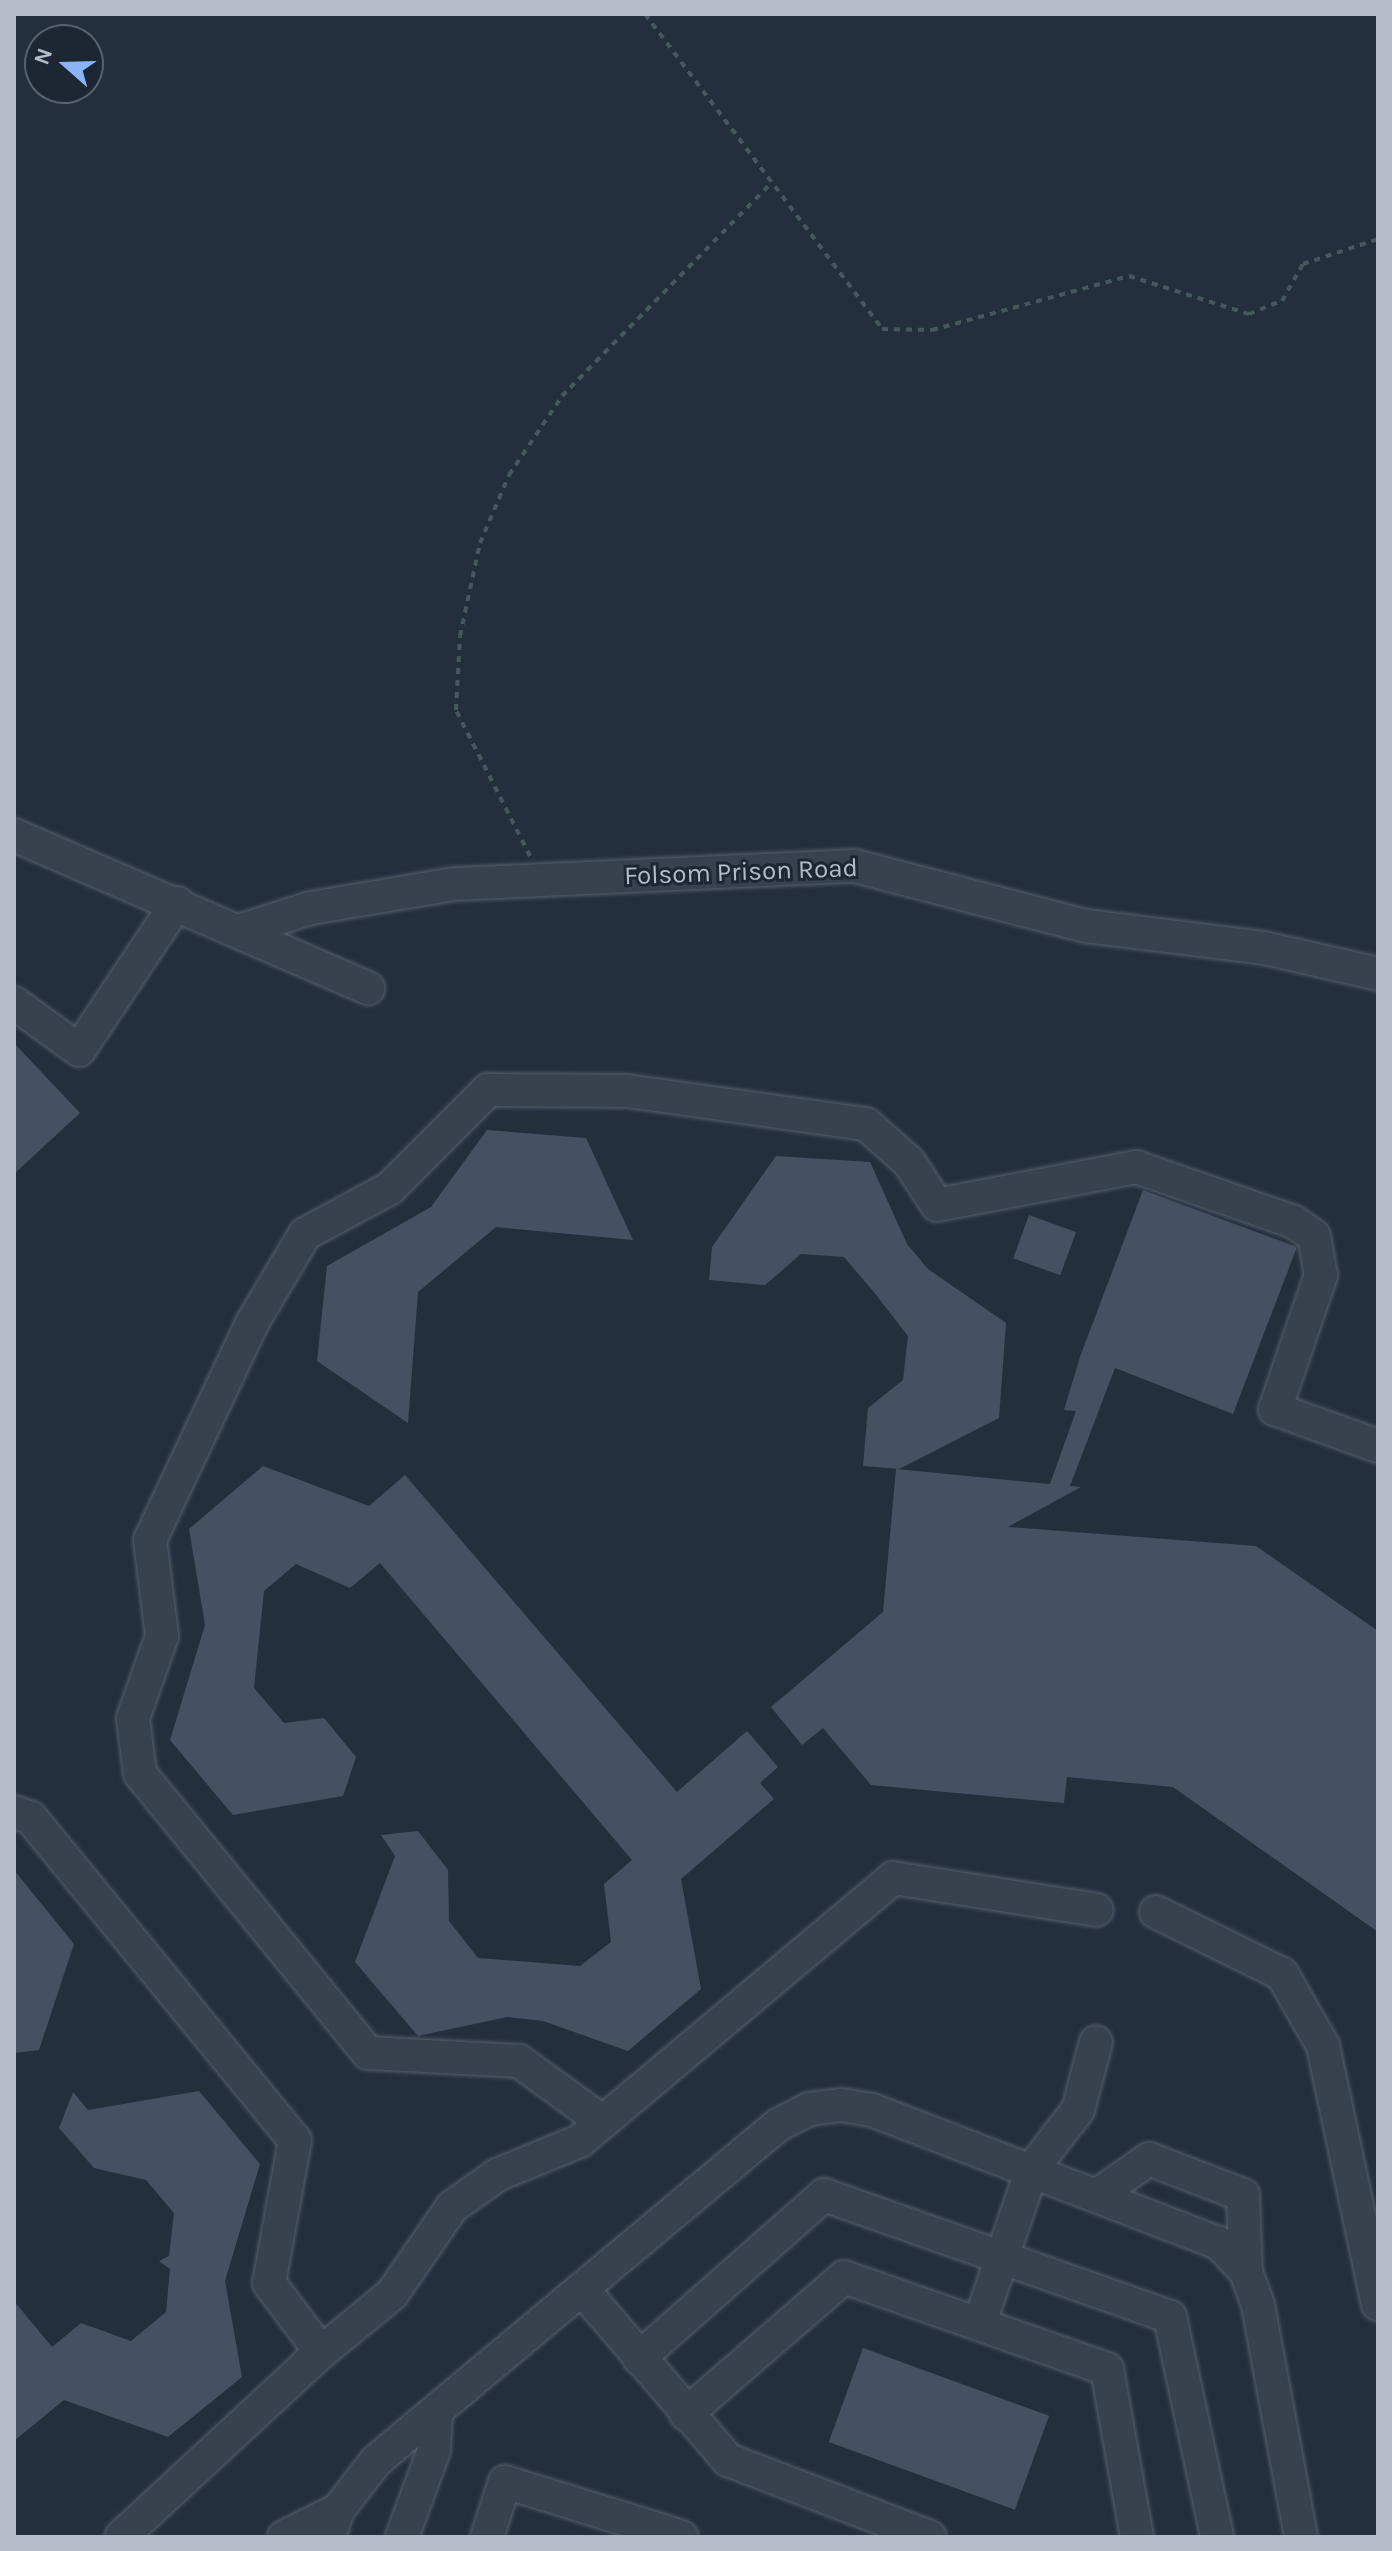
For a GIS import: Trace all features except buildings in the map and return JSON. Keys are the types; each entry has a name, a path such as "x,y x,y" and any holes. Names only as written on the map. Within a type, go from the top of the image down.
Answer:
{"street":[{"path":"14,835 242,930 368,988"},
{"name":"Folsom Prison Road","path":"242,930 383,893 543,879 855,866 1121,933 1264,948 1378,974"},
{"path":"14,1003 79,1050 177,903"},
{"path":"603,2122 519,2061 368,2053 140,1773 133,1718 162,1636 150,1540 252,1323 305,1234 390,1188 488,1090 627,1091 866,1124 909,1162 937,1205 1136,1167 1314,1236 1321,1275 1275,1409 1378,1446"},
{"path":"14,1812 31,1818 295,2140 269,2283 321,2352 121,2537"},
{"path":"308,2363 392,2294 452,2207 603,2122 893,1878 1097,1910"},
{"path":"1156,1912 1282,1974 1323,2046 1356,2175 1378,2304"},
{"path":"980,2322 1032,2169 1078,2110 1096,2042"},
{"path":"284,2537 333,2524 376,2461 778,2125 809,2109 872,2110 1032,2169 1219,2243 1246,2272"},
{"path":"1099,2194 1149,2159 1243,2195 1246,2272 1301,2537"},
{"path":"639,2358 824,2195 1005,2255 1170,2317 1217,2537"},
{"path":"686,2414 844,2277 980,2322 1107,2369 1137,2537"},
{"path":"582,2289 728,2460 930,2537"},
{"path":"402,2537 434,2450 436,2411"},
{"path":"487,2537 505,2482 663,2534"}],"path":[{"path":"645,14 868,318 902,332 1129,276 1249,314 1282,301 1303,264 1378,239"},
{"path":"543,879 456,710 460,636 480,543 509,475 562,396 771,183"}]}
